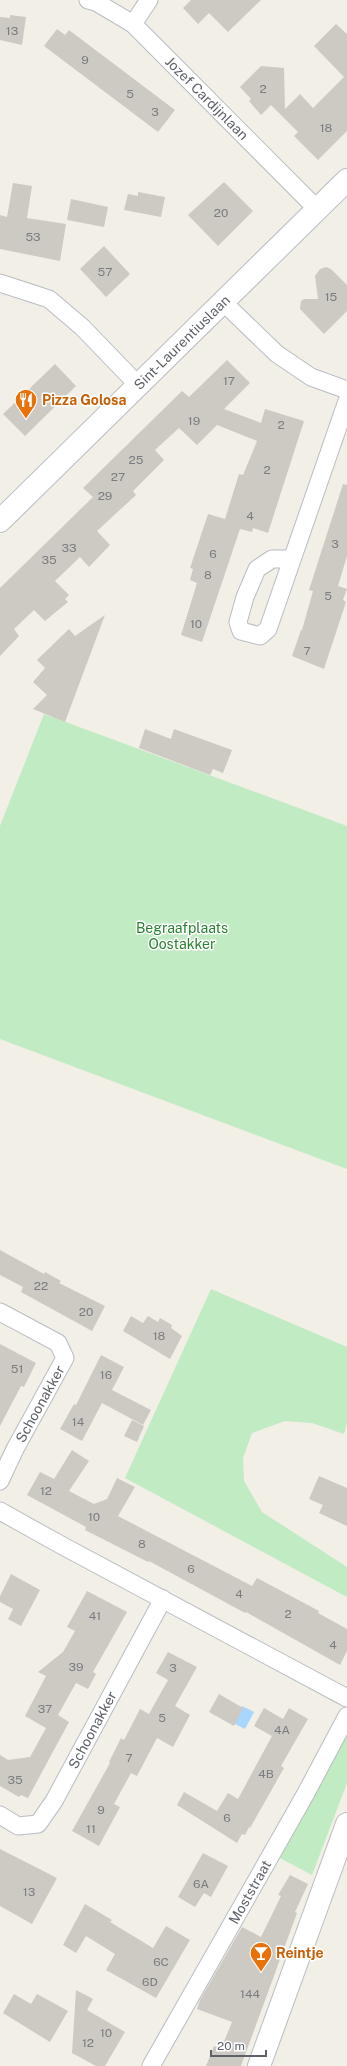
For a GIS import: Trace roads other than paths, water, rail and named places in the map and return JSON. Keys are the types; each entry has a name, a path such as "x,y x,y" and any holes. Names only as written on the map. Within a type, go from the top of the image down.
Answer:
{"street":[{"name":"Jozef Cardijnlaan","path":"88,0 96,2 133,24 317,209"},
{"path":"133,24 149,0"},
{"name":"Sint-Laurentiuslaan","path":"0,522 347,180"},
{"path":"0,283 49,299 82,327 139,386"},
{"path":"223,302 277,354 311,376 347,390"},
{"path":"292,559 347,401"},
{"name":"Schoonakker","path":"0,1312 58,1343 65,1358 15,1450 0,1481"},
{"path":"0,1511 347,1698"},
{"name":"Schoonakker","path":"0,1815 18,1826 38,1824 54,1801 163,1599"},
{"name":"Moststraat","path":"151,2066 305,1795 347,1716"},
{"path":"259,2066 347,1824"}],"water":[{"path":"242,1706 254,1712 245,1729 233,1723"}],"place":[{"name":"Pizza Golosa","path":"26,420"},
{"name":"Reintje","path":"261,1972"}],"park label":[{"name":"Begraafplaats Oostakker","path":"182,936"}]}
